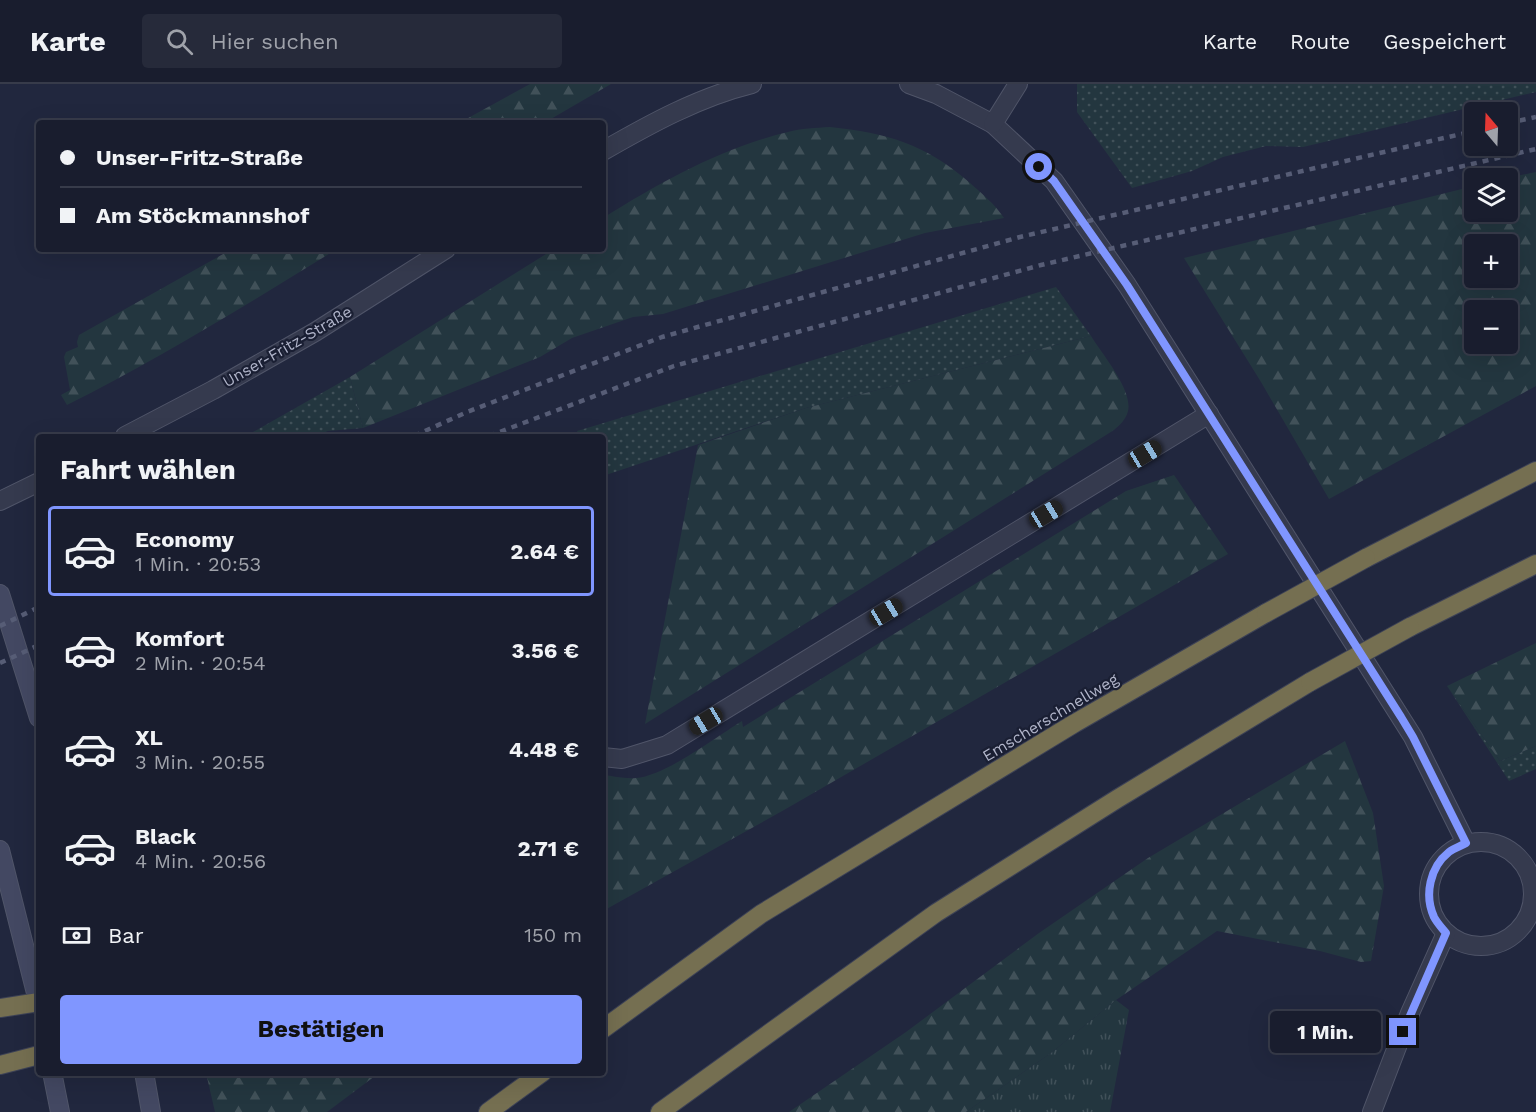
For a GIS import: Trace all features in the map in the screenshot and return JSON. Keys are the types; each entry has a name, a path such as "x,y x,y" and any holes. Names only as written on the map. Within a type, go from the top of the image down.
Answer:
{"highway":[{"name":"Emscherschnellweg","path":"606,1027 761,914 1075,723 1366,558 1536,471"},
{"path":"660,1112 936,913 1107,805 1310,682 1410,627 1536,564"},
{"path":"0,1008 36,1003"},
{"path":"0,1065 36,1055"},
{"path":"488,1112 538,1076"}],"main road":[{"path":"0,594 36,708"},
{"path":"0,850 36,991"},
{"path":"53,1076 60,1112"},
{"path":"145,1076 151,1112"}],"street":[{"path":"606,150 662,118 736,88 752,84"},
{"path":"909,84 936,94 993,124 1054,181 1127,285 1413,737 1466,843"},
{"path":"993,124 1018,84"},
{"name":"Unser-Fritz-Straße","path":"129,434 213,390 315,332 441,252"},
{"path":"606,758 622,759 667,745 1209,414"},
{"path":"0,501 32,485"},
{"path":"1483,841 1500,844 1515,852 1526,866 1532,881 1533,915 1509,939 1493,945 1476,946 1460,942 1446,933 1435,919 1429,901 1430,882 1437,865 1450,851 1466,843 1483,841"},
{"path":"1372,1112 1410,1013 1446,933"}],"green space":[{"path":"530,84 611,84 549,120 464,120"},
{"path":"1077,84 1536,84 1536,92 1494,102 1464,102 1464,109 1303,147 1266,146 1223,157 1192,171 1132,188 1077,112"},
{"path":"830,127 851,130 887,137 921,149 969,182 992,203 1004,218 925,233 663,314 633,317 572,338 540,357 363,428 350,377 549,252 606,252 606,216 669,179 739,147 798,130"},
{"path":"1536,172 1536,386 1329,499 1261,382 1184,258 1464,188 1464,222 1518,222 1518,176"},
{"path":"227,252 332,252 170,349 67,405 61,395 70,390 64,357 66,352 78,347 79,335"},
{"path":"1056,287 1091,336 806,408 606,475 606,434 578,434 577,431"},
{"path":"1091,336 1116,372 1126,393 1128,411 1116,428 645,724 698,445 806,408"},
{"path":"350,377 363,428 328,431 321,434 250,434"},
{"path":"1174,475 1228,554 784,810 606,909 606,775 623,778 648,776 705,746 742,721 743,727 1126,491"},
{"path":"1536,643 1536,746 1500,761 1447,686"},
{"path":"1447,686 1500,761 1536,746 1536,769 1509,781"},
{"path":"1345,741 1373,813 1384,886 1371,961 1361,962 1320,951 1217,931 1116,1000 1051,1053 966,1112 789,1112 906,1032 1039,933 1148,858"},
{"path":"1116,1000 1129,1010 1110,1112 966,1112 1051,1053"},
{"path":"207,1076 375,1076 327,1112 215,1112"}],"railway":[{"path":"1518,121 1536,117"},
{"path":"418,434 467,412 662,337 1020,237 1464,133"},
{"path":"494,434 674,366 1041,265 1536,149"},
{"path":"0,626 36,608"},
{"path":"0,663 36,646"}],"route":[{"path":"1039,167 1054,181 1127,285 1401,717 1466,843 1450,851 1437,865 1430,882 1429,901 1435,919 1446,933 1403,1032"}]}
